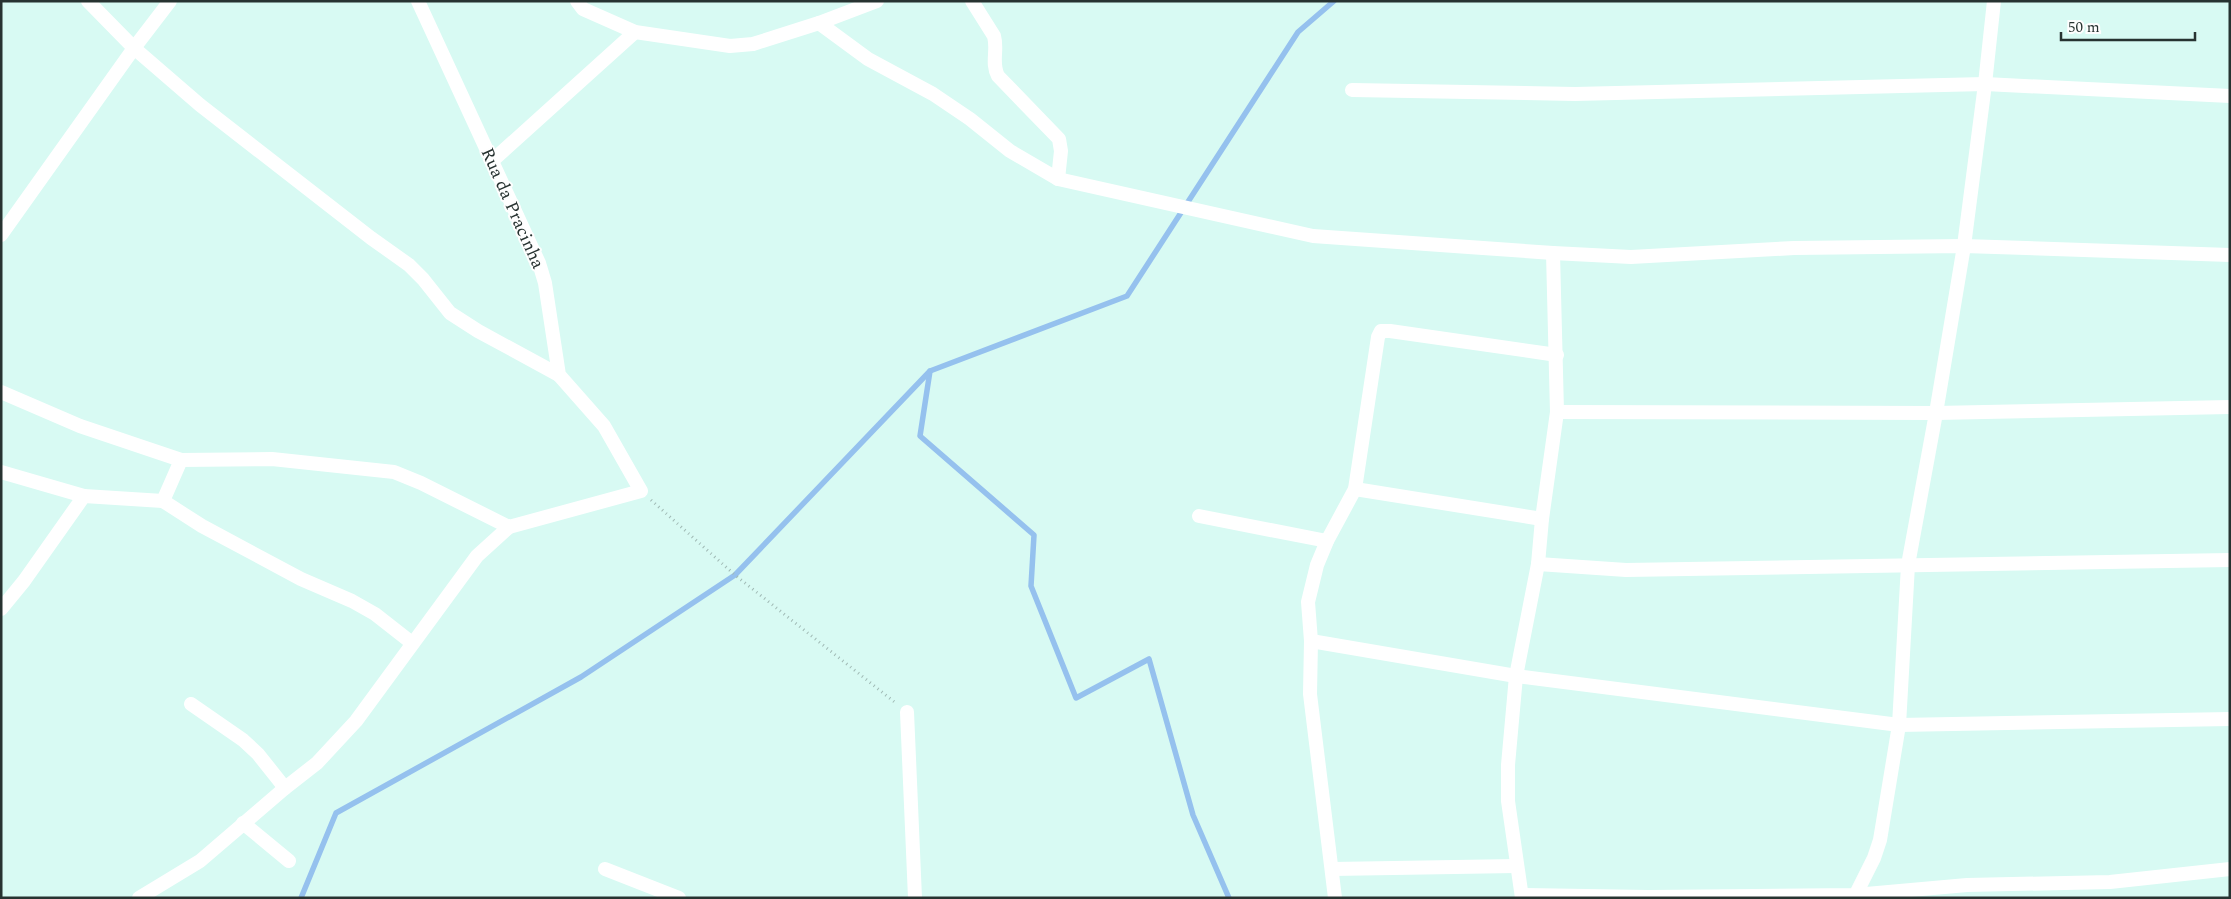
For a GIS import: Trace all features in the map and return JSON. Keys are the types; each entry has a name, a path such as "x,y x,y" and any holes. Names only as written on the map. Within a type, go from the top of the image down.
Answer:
{"street":[{"path":"88,1 134,48 200,104 371,238 409,265 423,279 450,313 478,331 559,375 604,426 641,491 509,527 477,556 356,721 317,764 285,788 200,861 139,898"},
{"path":"2,231 170,1"},
{"name":"Rua da Pracinha","path":"418,1 543,276 559,375"},
{"path":"577,1 583,9 636,32 730,46 753,44 877,1"},
{"path":"972,1 994,36 996,42 994,69 998,76 1059,139 1061,152 1058,179"},
{"path":"1854,896 1874,858 1880,840 1899,725 1908,565 1964,246 1994,1"},
{"path":"819,22 868,59 933,94 970,119 1010,151 1058,179 1313,236 1631,257 1794,248 1964,246 2230,255"},
{"path":"492,161 636,32"},
{"path":"1352,90 1575,94 1985,84 2230,96"},
{"path":"1553,253 1557,412 1542,519 1538,564 1516,676 1508,765 1508,801 1516,866 1522,896 1854,896 1967,885 2110,882 2230,869"},
{"path":"1335,898 1310,694 1312,641 1308,602 1317,565 1327,541 1355,489 1378,337 1382,331 1557,355"},
{"path":"1,392 80,426 181,460 272,459 394,472 421,483 509,527"},
{"path":"1557,412 1936,413 2230,408"},
{"path":"163,501 181,460"},
{"path":"1,472 84,496 163,501 202,526 301,579 352,601 375,614 412,643"},
{"path":"1355,489 1542,519"},
{"path":"1,609 24,581 84,496"},
{"path":"1199,516 1327,541"},
{"path":"1538,564 1626,570 2230,560"},
{"path":"1312,641 1516,676 1899,725 2230,719"},
{"path":"191,704 258,754 285,788"},
{"path":"907,712 915,898"},
{"path":"243,823 289,860"},
{"path":"1332,869 1516,866"},
{"path":"605,870 679,898"}],"path":[{"path":"641,491 736,575 907,712"}],"waterway":[{"path":"301,898 336,813 581,677 735,575 930,371 1127,296 1298,32 1334,1"},
{"path":"930,371 920,436 1034,535 1031,586 1076,698 1149,659 1193,815 1229,898"}]}
